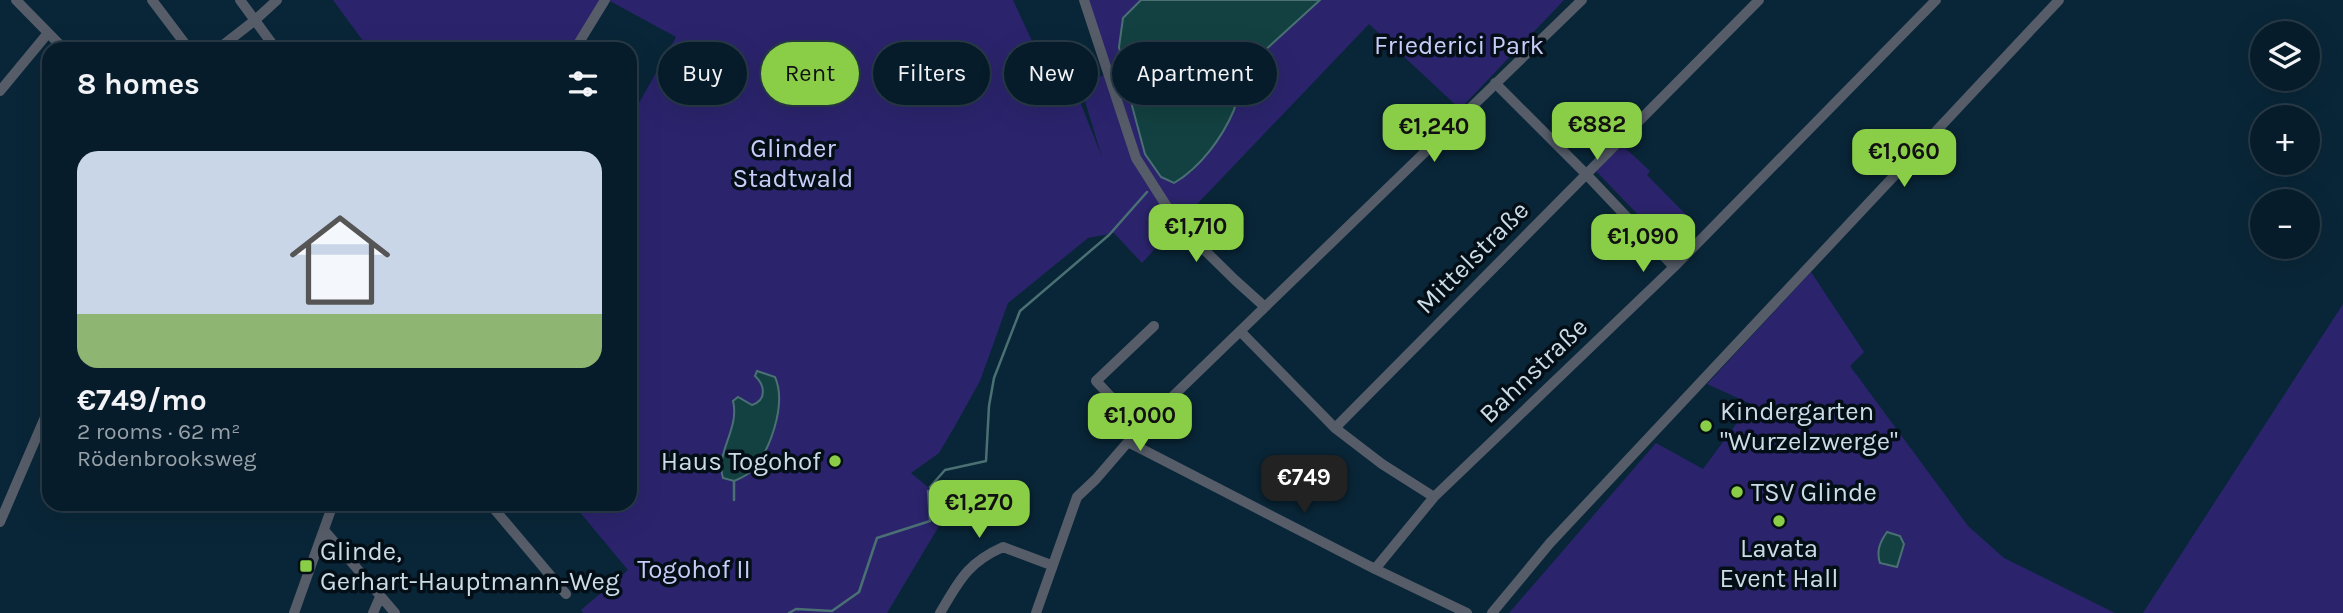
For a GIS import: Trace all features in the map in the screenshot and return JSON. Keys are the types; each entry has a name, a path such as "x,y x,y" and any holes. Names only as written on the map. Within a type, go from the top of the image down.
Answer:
{"street":[{"path":"16,0 57,42"},
{"path":"152,0 184,42"},
{"path":"240,0 270,42"},
{"path":"227,42 277,0"},
{"path":"579,42 605,0"},
{"path":"1084,0 1136,158 1178,224 1265,307"},
{"path":"1036,613 1077,497 1140,428 1582,0"},
{"name":"Mittelstraße","path":"1335,428 1759,0"},
{"name":"Bahnstraße","path":"1375,569 1434,498 1674,267 1936,0"},
{"path":"1492,613 1550,543 2059,0"},
{"path":"0,91 48,33"},
{"path":"1495,83 1674,267"},
{"path":"1140,428 1096,381 1154,326"},
{"path":"1240,331 1335,428 1382,464 1434,498"},
{"path":"0,522 42,424"},
{"path":"1128,442 1375,569 1467,613"},
{"path":"294,613 331,511"},
{"path":"496,511 566,594"},
{"path":"324,530 395,613"},
{"path":"940,613 963,574 984,555 1003,547 1052,565"},
{"path":"373,613 380,597"}],"green space":[{"path":"333,0 600,0 574,42 364,42"},
{"path":"608,0 1013,0 1032,42 1004,42 1004,105 1081,105 1102,157 1086,105 1098,105 1098,77 1106,74 1112,91 1112,105 1117,105 1136,158 1178,224 1142,263 1114,233 1088,238 1008,303 980,381 956,424 939,453 911,473 951,506 887,613 583,613 581,610 628,570 579,511 637,511 637,107 658,69 658,105 747,105 747,42 673,42 676,37","holes":["755,376 779,386 777,422 764,451 723,452 731,436 735,409 745,402 754,404 762,394 764,389"]},
{"name":"Friederici Park","path":"1087,0 1141,0 1123,18 1122,30 1128,42 1112,42 1112,76"},
{"name":"Friederici Park","path":"1320,0 1564,0 1460,109 1369,24 1180,222 1138,156 1121,105 1158,105 1191,173 1207,155 1235,105 1277,105 1277,42 1274,42"},
{"path":"1621,144 1650,171 1647,175 1697,226 1672,250 1595,170"},
{"path":"1811,272 1864,352 1850,366 1968,526 2004,558 2115,613 1509,613 1656,443 1703,469 1751,404 1707,384"},
{"path":"2343,304 2343,613 2143,613"}],"shaded area":[{"path":"1141,0 1320,0 1274,42 1120,42 1123,18"},
{"path":"1132,105 1235,105 1229,121 1209,151 1193,169 1174,183 1161,177 1145,154"},
{"path":"757,371 775,377 778,388 778,414 770,441 757,465 734,481 723,478 721,468 733,421 733,401 738,397 752,405 760,400 763,392 755,376"},
{"path":"1887,532 1900,536 1904,544 1897,567 1880,563 1879,547"}],"waterway":[{"path":"930,487 945,470 986,461 989,406 994,378 1020,311 1109,235 1147,192"},
{"path":"734,481 734,500"},
{"path":"789,613 796,609 832,611 859,592 877,538 930,521 928,491"}],"place":[{"name":"Kindergarten \"Wurzelzwerge\"","path":"1706,426"},
{"name":"Haus Togohof","path":"835,461"},
{"name":"TSV Glinde","path":"1737,492"},
{"name":"Lavata Event Hall","path":"1779,521"},
{"name":"Glinde, Gerhart-Hauptmann-Weg","path":"306,566"}],"park label":[{"name":"Glinder Stadtwald","path":"793,163"},
{"name":"Togohof II","path":"694,569"}]}
